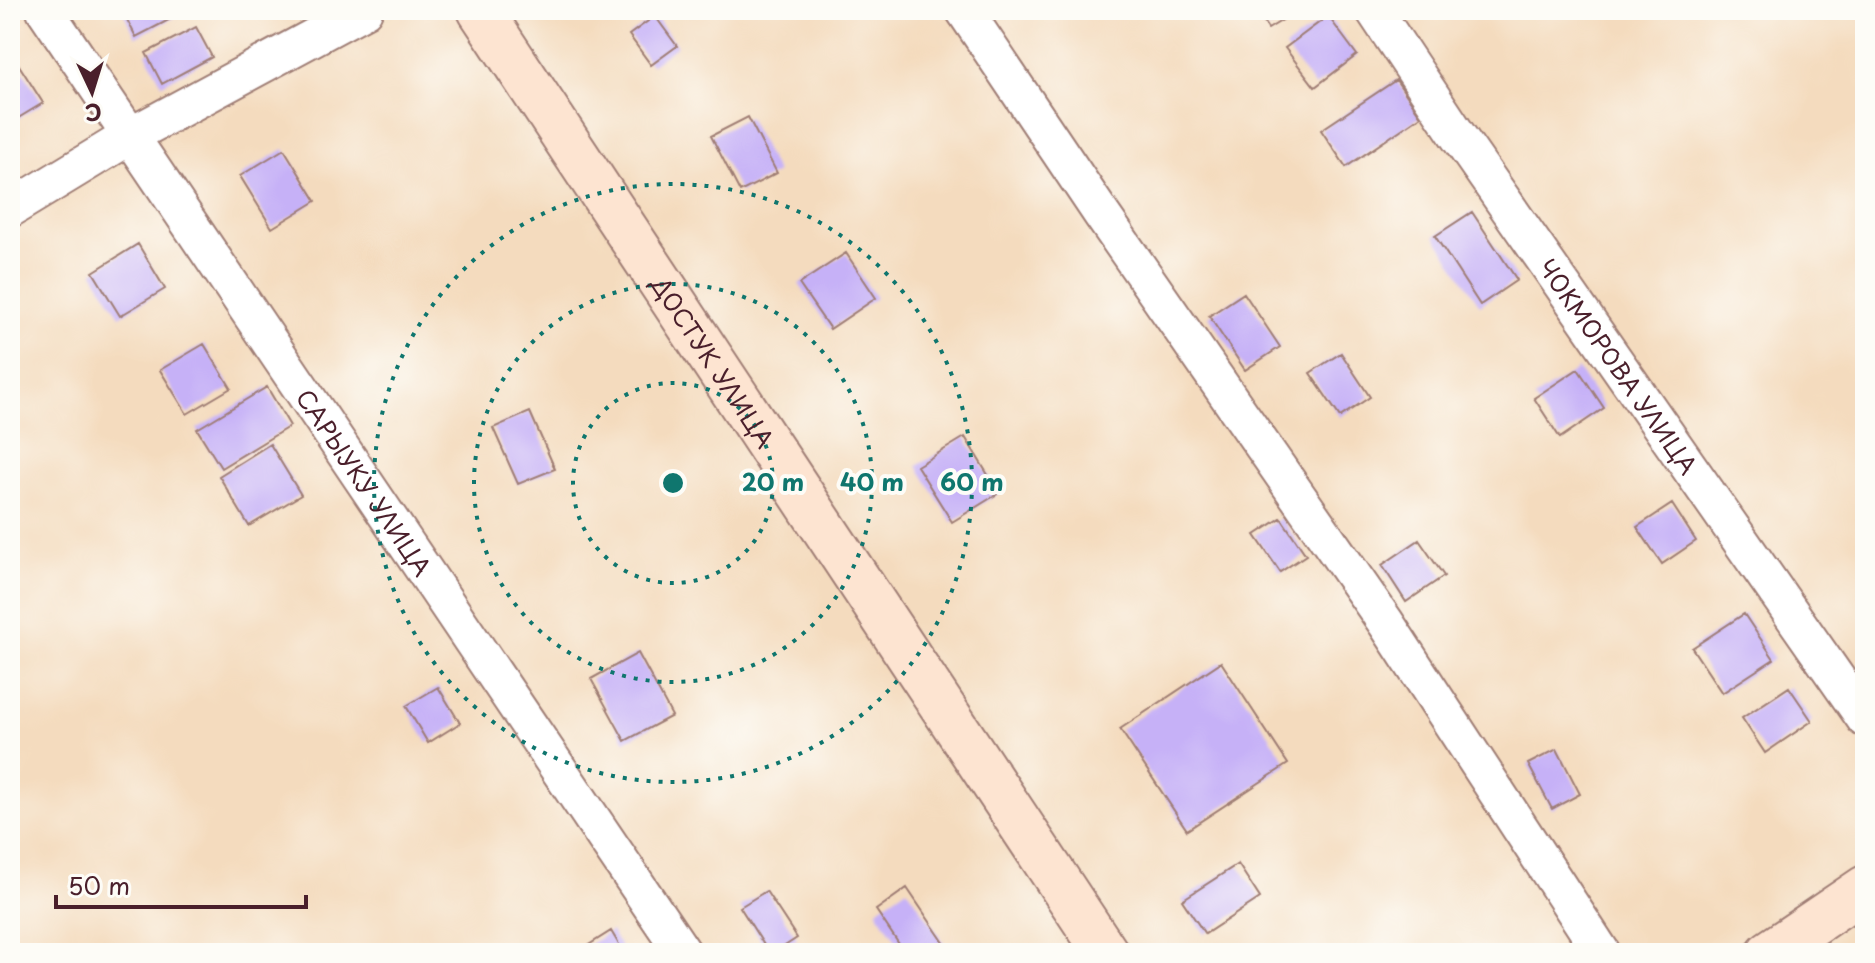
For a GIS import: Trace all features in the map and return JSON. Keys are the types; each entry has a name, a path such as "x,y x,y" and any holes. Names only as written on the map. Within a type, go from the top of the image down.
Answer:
{"main road":[{"name":"ДОСТУК УЛИЦА","path":"480,10 1106,953"},
{"path":"1769,953 1865,888"}],"street":[{"name":"САРЫУКУ УЛИЦА","path":"45,10 683,953"},
{"path":"10,209 130,136 364,10"},
{"path":"964,10 1111,228 1386,623 1602,953"},
{"name":"ЧОКМОРОВА УЛИЦА","path":"1374,10 1458,136 1865,719"}],"building":[{"path":"122,10 188,10 136,37"},
{"path":"1256,10 1299,10 1268,29"},
{"path":"655,16 677,46 651,65 629,35"},
{"path":"1328,16 1357,55 1315,87 1285,48"},
{"path":"196,27 212,57 162,84 146,53"},
{"path":"17,62 43,103 10,123 10,66"},
{"path":"1396,80 1421,116 1346,167 1321,130"},
{"path":"748,117 777,173 740,192 711,136"},
{"path":"284,149 316,201 272,228 240,176"},
{"path":"1472,212 1517,280 1480,305 1435,236"},
{"path":"138,244 165,289 120,316 93,272"},
{"path":"846,253 876,298 830,329 799,284"},
{"path":"1244,293 1280,347 1245,370 1209,316"},
{"path":"204,344 231,388 187,414 160,370"},
{"path":"1341,353 1370,397 1340,417 1310,373"},
{"path":"1578,369 1604,408 1560,438 1534,398"},
{"path":"267,387 290,426 221,468 197,429"},
{"path":"530,412 555,469 518,484 493,428"},
{"path":"965,437 999,493 952,522 917,466"},
{"path":"270,444 301,495 249,526 219,476"},
{"path":"1672,504 1696,541 1662,564 1637,527"},
{"path":"1281,518 1306,555 1280,572 1255,535"},
{"path":"1419,540 1444,576 1406,602 1382,565"},
{"path":"1744,614 1774,659 1722,693 1692,648"},
{"path":"638,653 672,716 625,741 591,679"},
{"path":"1221,662 1288,764 1187,830 1120,729"},
{"path":"438,687 460,723 428,743 406,706"},
{"path":"1789,687 1812,721 1765,753 1742,718"},
{"path":"1557,749 1580,794 1552,809 1528,764"},
{"path":"1238,864 1260,898 1205,934 1182,900"},
{"path":"907,888 951,953 905,953 876,910"},
{"path":"766,891 797,938 774,953 769,953 740,907"},
{"path":"611,931 624,953 576,953"}]}
